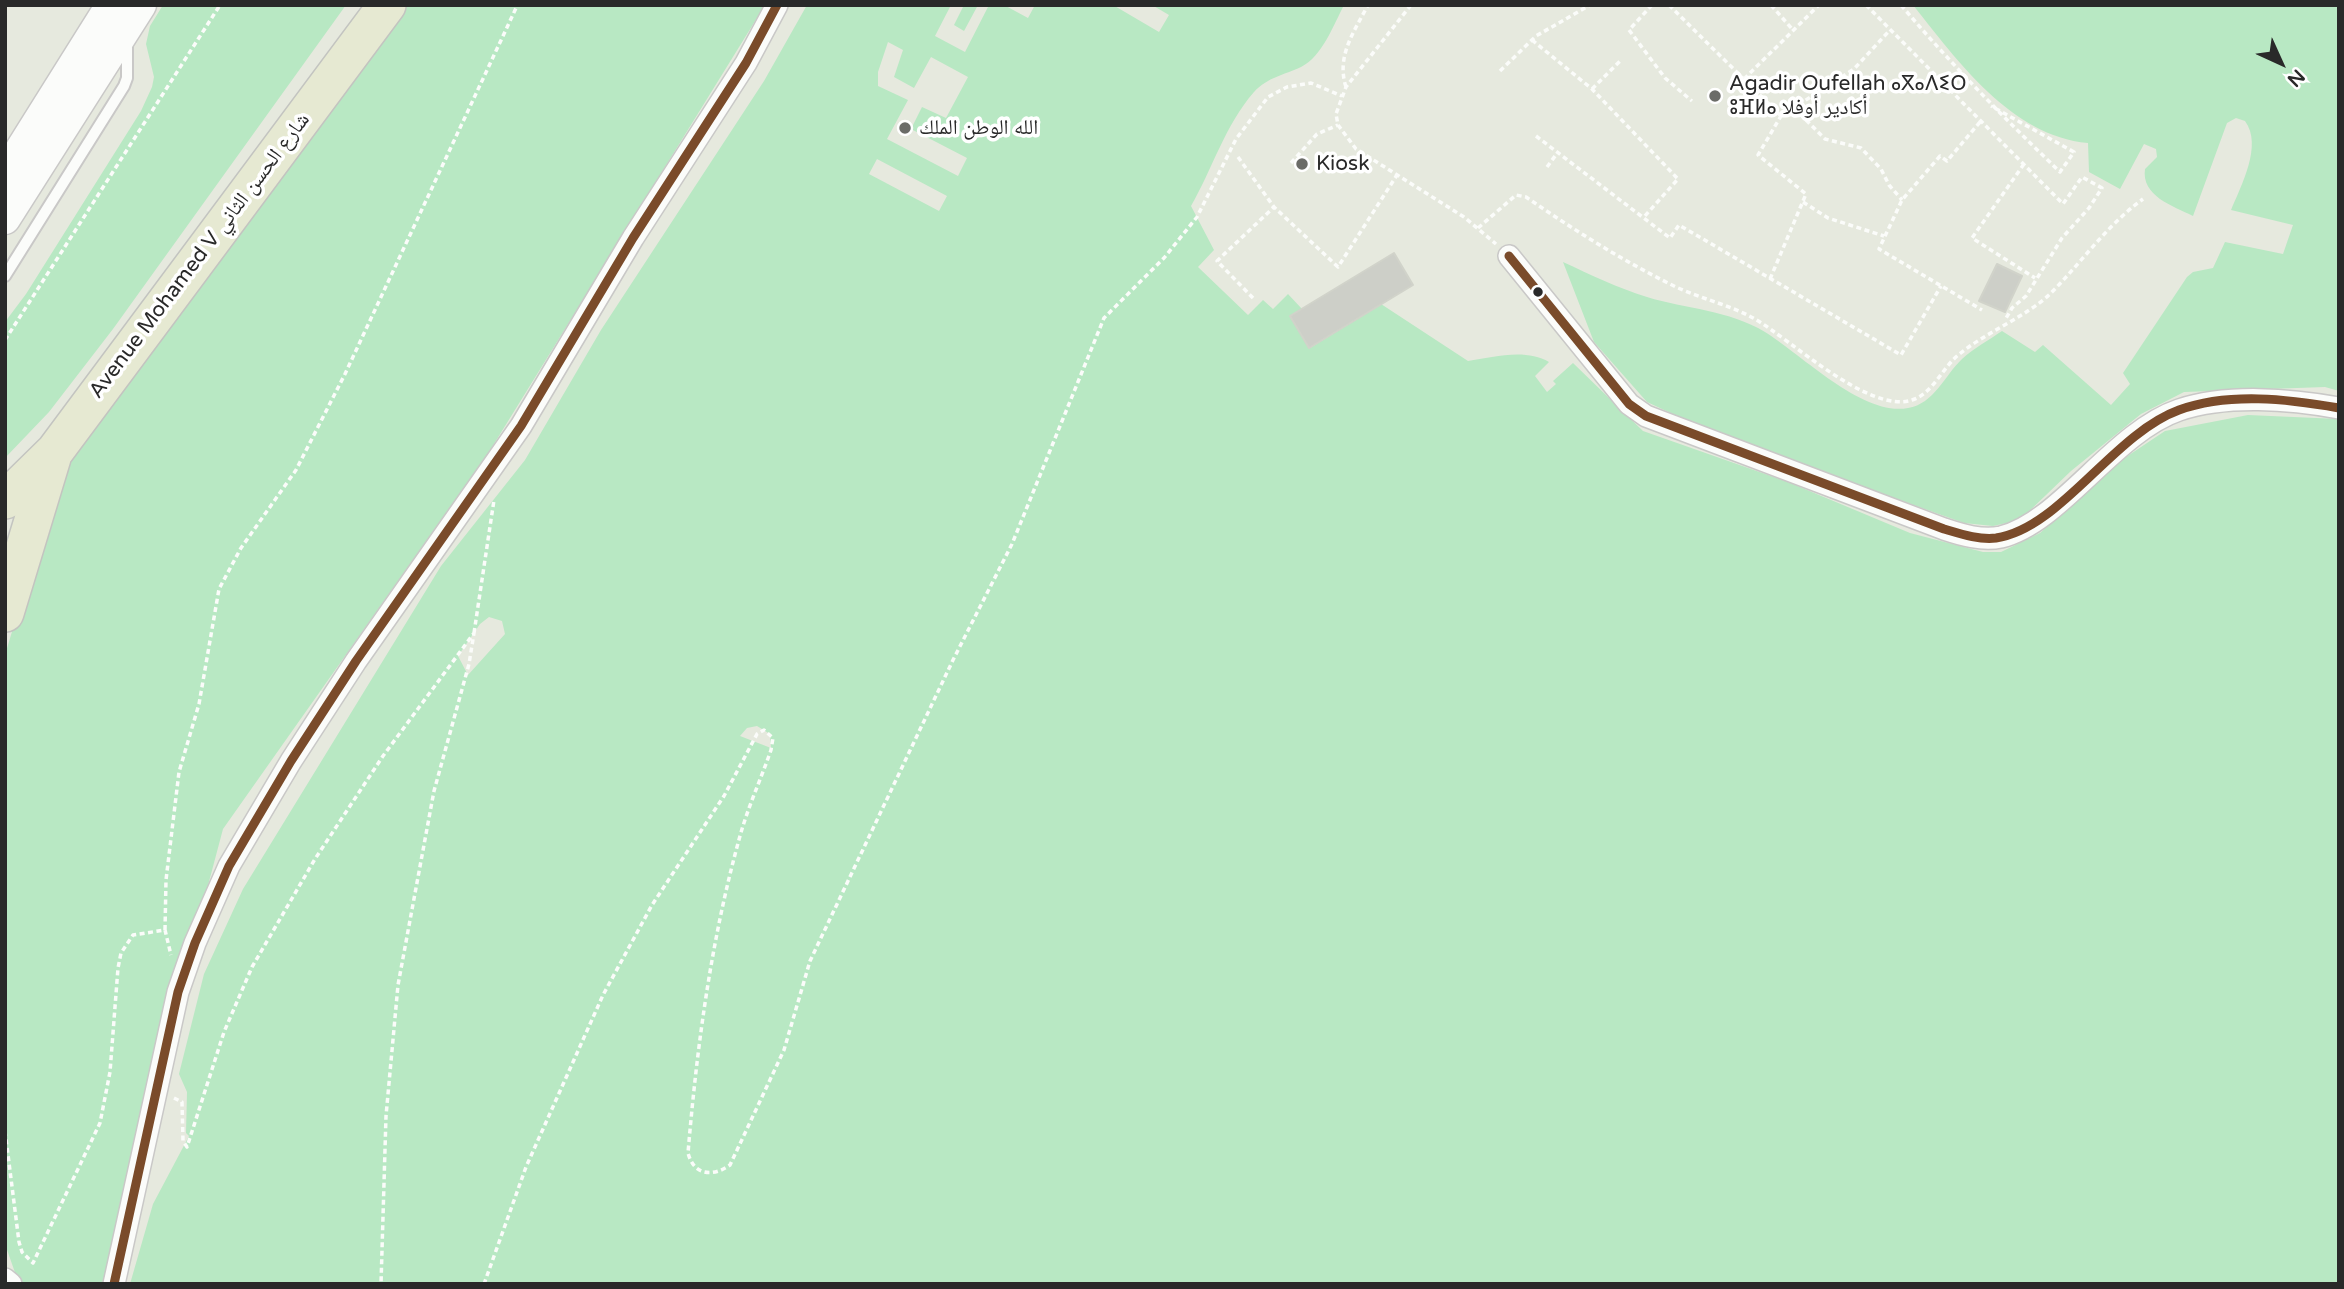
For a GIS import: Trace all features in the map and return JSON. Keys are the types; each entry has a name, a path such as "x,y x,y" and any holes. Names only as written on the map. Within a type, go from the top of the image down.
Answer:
{"highway":[{"name":"Avenue Mohamed V شارع الحسن الثاني","path":"5,479 81,392 359,5"},
{"name":"Avenue Mohamed V شارع الحسن الثاني","path":"5,500 55,451 387,5"},
{"path":"5,613 55,451"}],"street":[{"path":"114,1284 178,992 195,943 229,866 290,761 410,581 496,464 633,239 747,63 777,5"},
{"path":"5,174 126,13"},
{"path":"5,219 126,13"},
{"path":"1509,256 1629,404 1646,416 1944,529 1980,538 2002,537 2028,525 2108,455 2178,410 2209,404 2250,401 2303,402 2339,408"},
{"path":"5,1279 11,1284"}],"lane":[{"path":"5,276 124,86 127,78 126,13"}],"path":[{"path":"5,341 220,5"},
{"path":"1346,87 1342,58 1368,5"},
{"path":"1411,5 1346,87 1336,114 1338,125 1356,149 1478,228 1509,256"},
{"path":"1500,71 1532,40 1590,5"},
{"path":"1652,5 1629,30 1665,78 1692,101"},
{"path":"1668,5 1781,116"},
{"path":"1771,5 1793,30"},
{"path":"1744,79 1819,5"},
{"path":"1866,5 2063,204 2082,177 2102,188 2090,208 2062,238 2004,323"},
{"path":"1901,5 1943,56 1991,106 2060,172 2074,152 1991,106"},
{"path":"178,992 165,930 166,880 179,772 199,704 219,589 241,548 296,470 333,398 517,6"},
{"path":"1770,279 1806,194 1758,155 1781,116 1858,66 1890,30"},
{"path":"1532,40 1592,89 1678,179 1644,217"},
{"path":"1592,89 1622,59"},
{"path":"484,1284 526,1167 603,995 652,905 724,796 757,734 764,730 772,738 771,750 741,834 722,907 706,988 688,1153 691,1163 706,1174 715,1174 730,1165 784,1050 810,961 953,660 1012,544 1104,318 1164,258 1197,217 1236,139 1268,97 1287,87 1311,83 1342,96"},
{"path":"1794,108 1825,139 1861,148 1881,169 1902,201"},
{"path":"1981,121 1947,161 1940,156 1902,201 1879,249 1982,310"},
{"path":"1291,163 1317,134 1338,125"},
{"path":"1536,136 1670,237 1679,225 1901,355 1941,286"},
{"path":"1547,167 1558,152"},
{"path":"1238,157 1274,207 1338,267 1397,175"},
{"path":"2024,164 1972,238 2035,278"},
{"path":"1478,228 1507,200 1517,195 1525,197 1580,234 1632,264 1678,288 1753,318 1839,377 1873,395 1896,402 1912,401 1924,394 1958,356 2049,295 2095,240 2143,199"},
{"path":"1803,202 1828,218 1884,236"},
{"path":"1253,298 1217,261 1274,207"},
{"path":"381,1284 386,1116 398,985 434,791 469,664 493,518 496,464"},
{"path":"158,1087 182,1102 183,1141 187,1147 224,1032 252,967 315,859 368,779 474,633"},
{"path":"5,1130 19,1242 22,1252 33,1263 100,1123 110,1072 115,988 121,953 133,935 165,930"}],"green space":[{"path":"163,5 346,5 113,329 49,412 5,458 5,322 26,294 141,111 154,77 146,44 150,26"},
{"path":"399,5 765,5 489,452 223,829 102,1284 19,1284 5,1244 5,655 66,451"},
{"path":"807,5 951,5 935,36 965,52 989,5 1004,5 1028,18 1035,5 1113,5 1159,32 1169,15 1152,5 1344,5 1315,56 1301,67 1265,83 1244,105 1191,206 1214,250 1198,267 1248,315 1263,300 1273,309 1288,294 1302,309 1290,316 1310,348 1381,304 1468,361 1520,354 1549,362 1535,376 1547,392 1556,384 1553,381 1573,363 1643,431 1788,482 1910,533 1983,552 2001,552 2040,533 2120,461 2165,431 2248,415 2339,419 2339,1284 130,1284 153,1204 189,1136 186,1133 187,1092 179,1074 204,974 243,889 441,566 525,460 601,330 764,81","holes":["888,42 903,50 894,77 914,88 931,57 968,77 946,118 922,107 911,129 967,158 958,176 887,139 908,100 878,86 878,72","877,159 947,196 939,211 869,174","489,617 502,621 505,634 468,675 458,656 480,624","757,726 770,734 771,748 740,736 747,728"]},
{"path":"964,5 978,5 964,31 954,25"},
{"path":"1913,5 2339,5 2339,391 2325,387 2184,392 2141,414 2071,471 2020,520 1993,526 1964,523 1722,437 1647,402 1594,342 1563,262 1636,293 1737,319 1765,332 1852,394 1890,408 1908,408 1925,401 1962,359 2002,331 2035,352 2043,345 2111,405 2130,384 2123,373 2187,277 2193,272 2213,268 2225,242 2283,254 2293,225 2231,210 2245,178 2251,153 2250,131 2245,121 2236,118 2227,123 2193,216 2160,199 2148,186 2145,169 2157,157 2156,149 2144,144 2120,189 2089,172 2088,143 2060,137 2034,126 2010,111 1967,71"}],"building":[{"path":"1394,253 1413,285 1309,348 1290,316"},
{"path":"1997,264 2022,276 2005,312 1979,301"}],"transit line":[{"path":"114,1284 178,992 195,943 229,866 291,761 356,661 521,426 633,238 746,63 777,5"},
{"path":"1509,256 1629,404 1646,416 1963,535 1996,538 2020,531 2065,500 2132,439 2155,422 2179,410 2198,404 2238,399 2279,400 2339,408"}],"place":[{"name":"Agadir Oufellah ⴰⴳⴰⴷⵉⵔ ⵓⴼⵍⴰ أكادير أوفلا","path":"1715,96"},
{"name":"الله الوطن الملك","path":"905,128"},
{"name":"Kiosk","path":"1302,164"}]}
